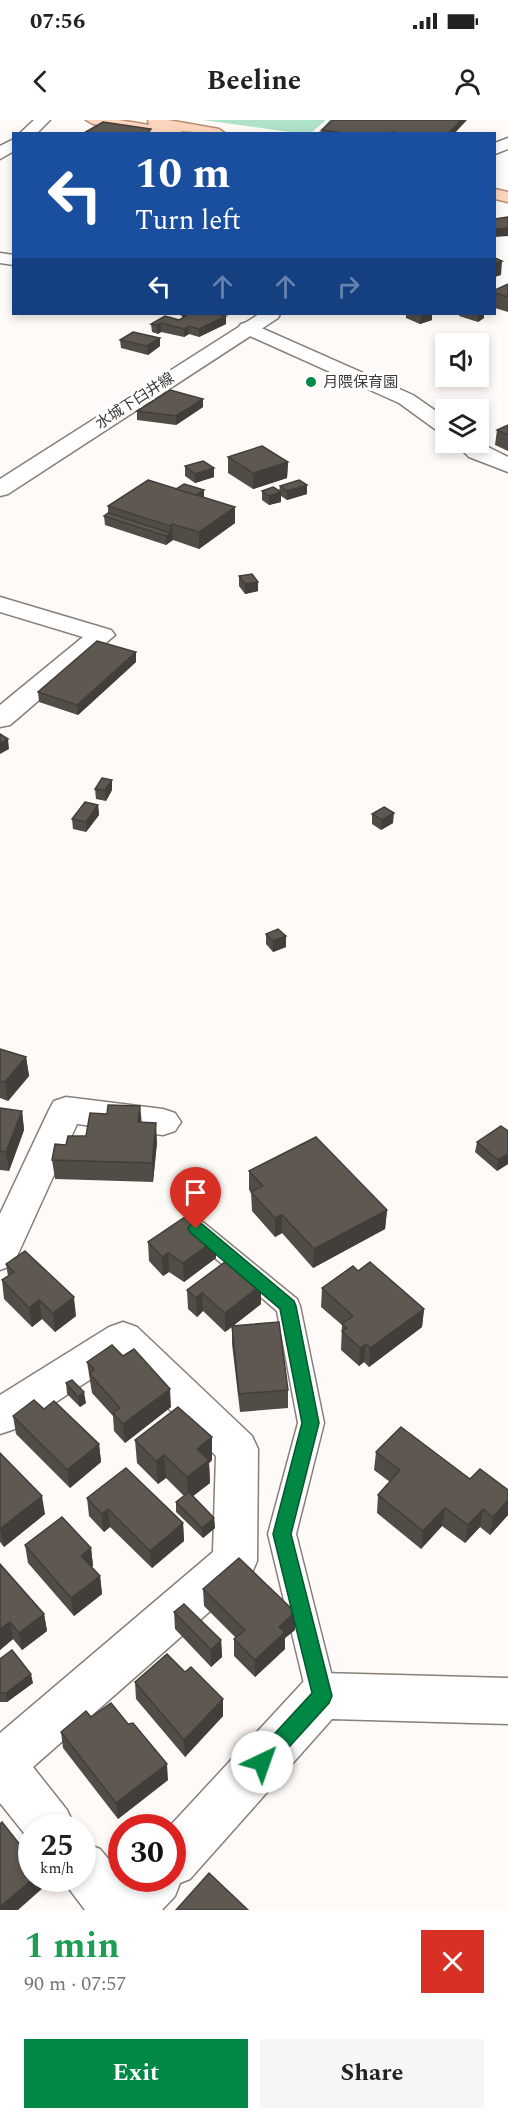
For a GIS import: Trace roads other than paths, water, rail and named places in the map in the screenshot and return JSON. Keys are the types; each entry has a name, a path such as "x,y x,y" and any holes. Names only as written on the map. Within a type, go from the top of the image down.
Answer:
{"main road":[{"path":"93,120 163,132"},
{"path":"141,120 208,132"}],"street":[{"path":"28,132 43,120"},
{"path":"0,154 12,145"},
{"path":"254,319 406,399 435,420"},
{"name":"水城下臼井線","path":"0,489 254,319"},
{"path":"479,453 508,465"},
{"path":"0,604 102,635 0,718"},
{"path":"0,1254 66,1110 163,1122"},
{"path":"0,1418 123,1338 237,1449 235,1561 0,1764 40,1814"},
{"path":"186,1846 322,1696 508,1701"},
{"path":"96,1884 118,1910"},
{"path":"128,1910 144,1892"}],"lane":[{"path":"196,1229 288,1306 311,1423 282,1534 322,1696"}],"waterway":[{"path":"321,132 333,120"}],"place":[{"name":"月隈保育園","path":"311,382"}]}
